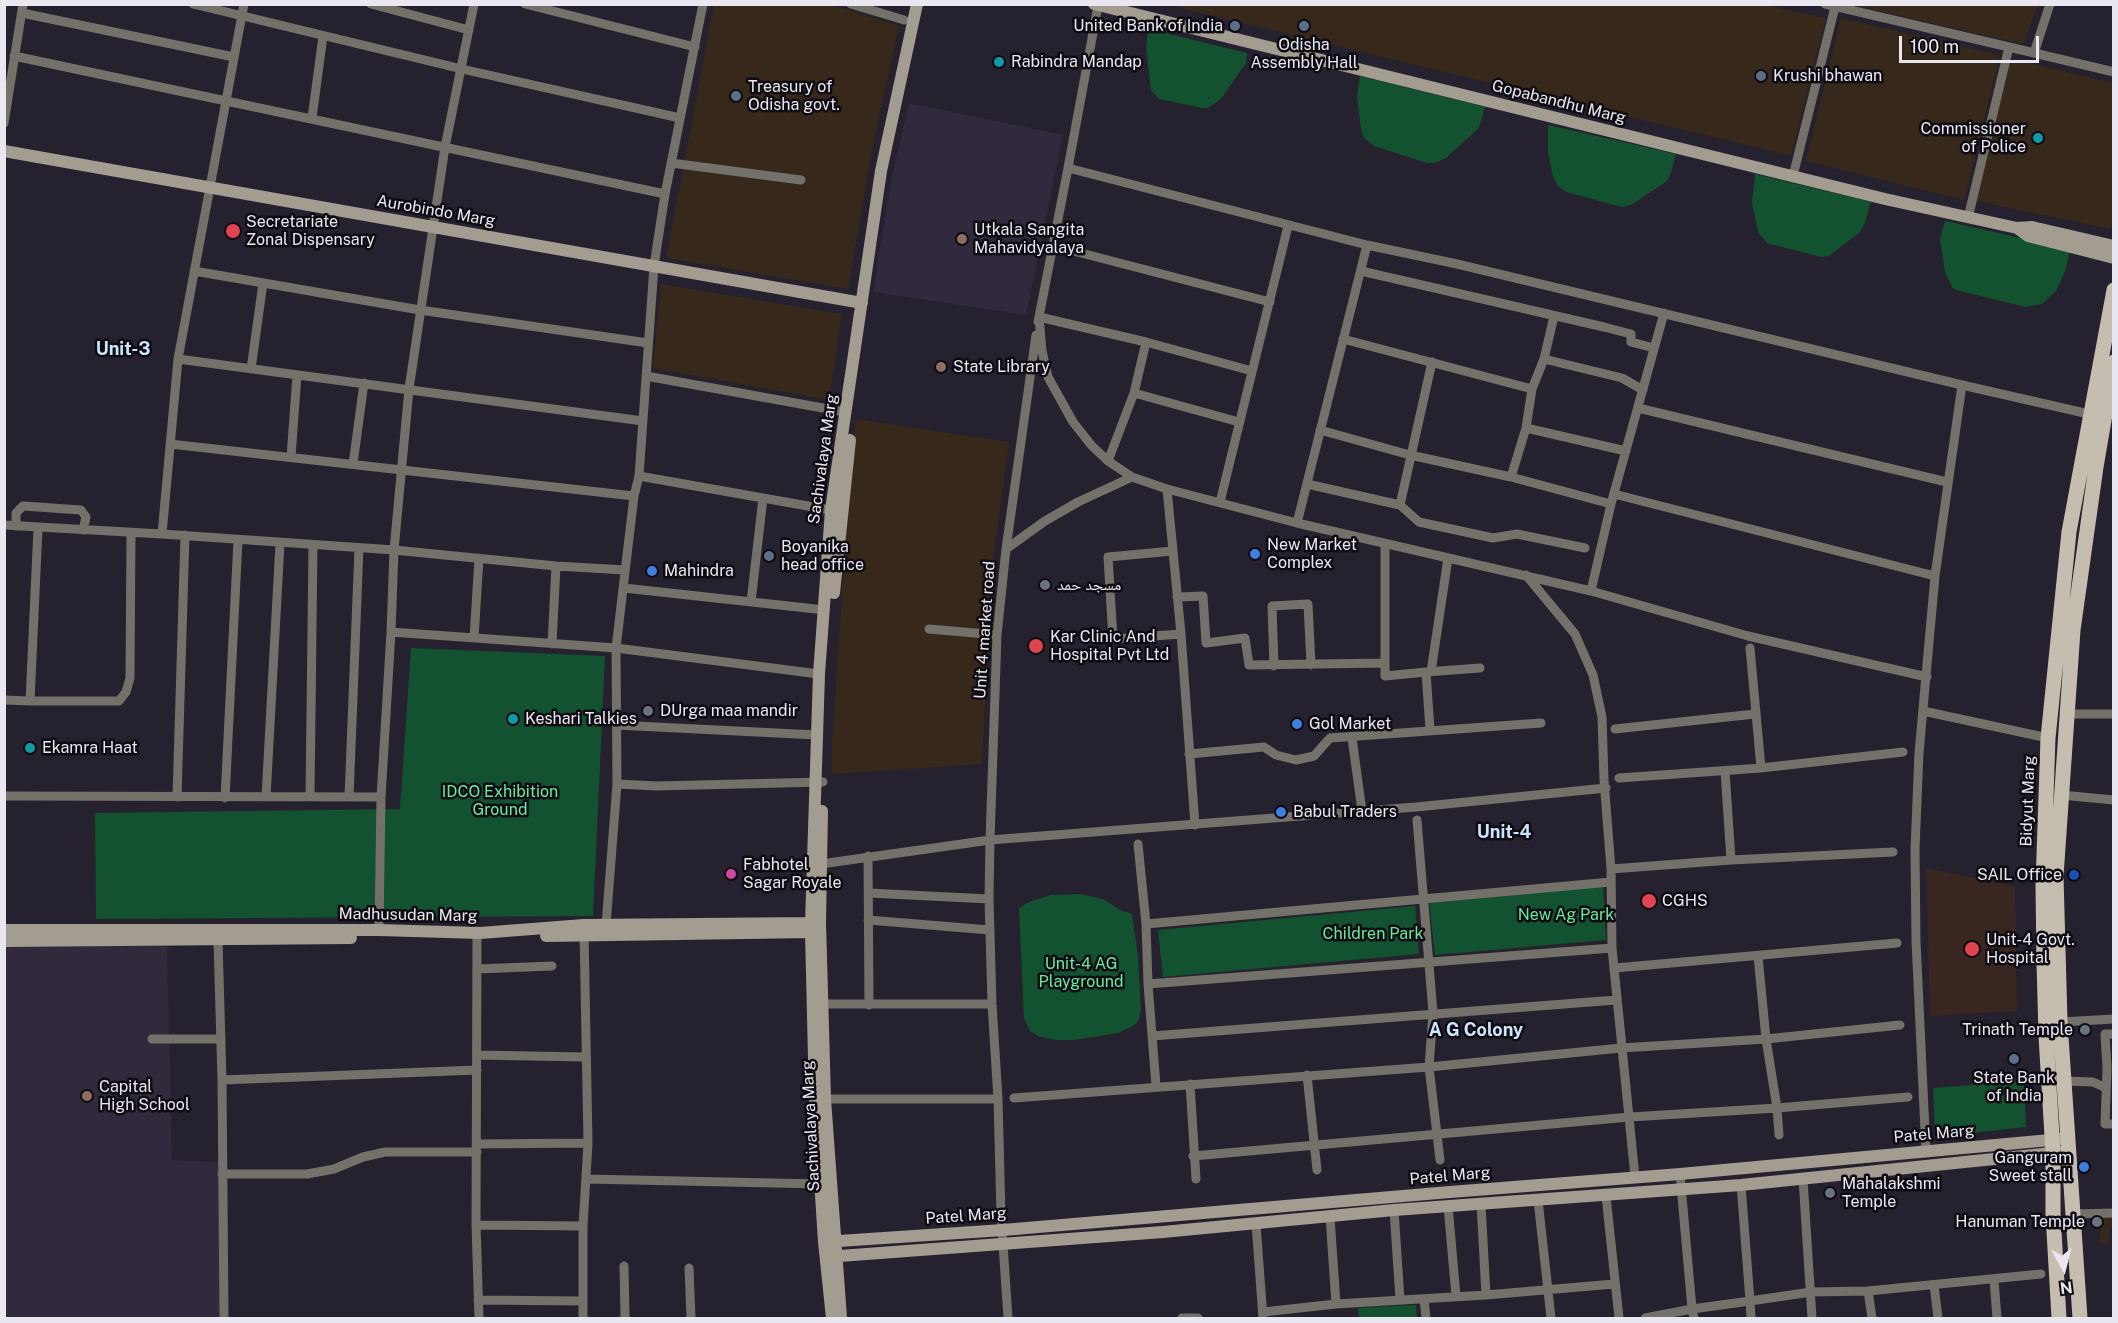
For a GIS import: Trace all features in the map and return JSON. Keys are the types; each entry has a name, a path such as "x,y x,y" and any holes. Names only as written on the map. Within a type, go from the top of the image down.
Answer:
{"main road":[{"name":"Bidyut Marg","path":"2080,1318 2072,1214 2060,1145 2046,1036 2043,885 2048,738 2069,532 2114,290"},
{"name":"Bidyut Marg","path":"2059,1318 2053,1214 2064,1081 2056,876 2073,630 2114,362"},
{"path":"2069,532 2086,535"}],"street":[{"path":"193,4 462,69 680,118"},
{"path":"162,534 177,359 244,4"},
{"path":"371,4 469,30"},
{"path":"379,930 381,797 394,550 409,389 445,147 474,4"},
{"path":"525,4 695,47"},
{"path":"606,925 617,784 616,648 634,496 639,476 654,266 665,194 704,4"},
{"path":"851,4 904,20"},
{"name":"Sachivalaya Marg","path":"816,927 821,864 817,735 819,674 845,411 881,171 917,4"},
{"name":"Sachivalaya Marg","path":"841,1318 821,1184 816,927 819,783 828,672 836,511 849,446 889,171 926,4"},
{"path":"2034,53 2050,4"},
{"name":"Unit 4 market road","path":"1008,1318 1002,1230 989,899 997,635 1006,549 1039,317 1054,246 1096,5"},
{"name":"Gopabandhu Marg","path":"1096,5 1968,218 2017,228 2032,227 2114,246"},
{"path":"1793,176 1830,6 2114,72"},
{"path":"4,123 23,9 234,57"},
{"path":"312,118 323,36"},
{"path":"1968,218 2009,47"},
{"path":"14,56 226,99 665,194"},
{"name":"Aurobindo Marg","path":"4,151 862,303"},
{"path":"671,163 801,180"},
{"path":"1068,168 1288,226 2090,414"},
{"path":"1220,502 1288,226"},
{"name":"Gopabandhu Marg","path":"2017,228 2028,236 2114,258"},
{"path":"1297,523 1367,245"},
{"path":"1054,246 1270,302"},
{"path":"1361,270 1631,334 1631,342 1654,348"},
{"path":"194,271 420,310 648,343"},
{"path":"251,369 263,283"},
{"path":"1591,591 1613,499 1664,313"},
{"path":"1511,477 1526,428 1532,389 1544,359 1554,316"},
{"path":"1252,371 1146,342 1039,317 1042,351 1048,377 1073,422 1092,446 1108,461 1132,477 1167,489 1297,523 1526,575 1748,636 1927,677"},
{"path":"1343,339 1532,389"},
{"path":"1108,461 1134,393 1146,342"},
{"path":"177,359 643,421"},
{"path":"1544,359 1622,378 1643,390"},
{"path":"1400,505 1432,362"},
{"path":"291,457 297,375"},
{"path":"646,376 845,411"},
{"path":"353,464 363,383"},
{"path":"1926,1152 1916,941 1915,849 1919,753 1935,576 1962,385"},
{"path":"1134,393 1239,422"},
{"path":"1638,408 1947,482"},
{"path":"1526,428 1626,451"},
{"path":"1320,430 1410,455 1613,499 1935,576"},
{"path":"170,444 634,496"},
{"path":"639,476 836,511"},
{"path":"1006,549 1070,506 1132,477"},
{"path":"1306,484 1400,505 1419,522 1493,538 1517,534 1585,548"},
{"path":"1167,489 1181,634 1195,825"},
{"path":"751,602 763,498"},
{"path":"16,526 16,513 23,506 81,510 86,517 83,530"},
{"path":"4,525 394,550 556,566 625,570"},
{"path":"30,701 38,528"},
{"path":"4,700 119,701 126,692 130,678 131,533"},
{"path":"177,797 185,535"},
{"path":"225,798 238,540"},
{"path":"266,797 280,543"},
{"path":"1385,544 1385,676 1480,668"},
{"path":"310,797 313,545"},
{"path":"349,797 359,548"},
{"path":"1173,551 1108,557 1113,639 1181,634"},
{"path":"474,638 479,558"},
{"path":"1430,730 1428,672 1448,558"},
{"path":"552,644 556,566"},
{"path":"1526,575 1575,634 1593,675 1602,717 1611,869 1612,948 1635,1177"},
{"path":"624,588 825,610"},
{"path":"1177,597 1203,596 1206,643 1245,638 1249,665 1384,663"},
{"path":"1274,666 1272,606 1308,604 1311,665"},
{"path":"929,629 997,635"},
{"path":"391,632 616,648 819,674"},
{"path":"1750,648 1761,768"},
{"path":"1923,711 2048,738"},
{"path":"1615,729 1755,714"},
{"path":"2066,714 2114,714"},
{"path":"1189,754 1264,747 1276,755 1296,760 1314,756 1330,738 1541,723"},
{"path":"616,725 817,735"},
{"path":"1352,738 1362,811"},
{"path":"1619,778 1761,768 1903,752"},
{"path":"1725,771 1731,860"},
{"path":"617,784 656,786 819,783"},
{"path":"821,864 990,840 1362,811 1606,788"},
{"path":"2061,795 2114,800"},
{"path":"4,796 381,797"},
{"path":"1417,820 1433,1013 1429,1066 1440,1160"},
{"path":"1138,844 1146,924 1156,1086"},
{"path":"1611,869 1893,852"},
{"path":"868,856 869,1005"},
{"path":"1146,924 1611,882"},
{"path":"869,893 989,899"},
{"path":"868,920 990,930"},
{"name":"Madhusudan Marg","path":"4,941 477,939 606,925 816,927"},
{"name":"Madhusudan Marg","path":"4,930 379,930 480,933 584,929 816,927"},
{"path":"583,1318 583,1226 588,1143 584,929"},
{"path":"477,939 476,1225 479,1318"},
{"path":"218,940 224,1318"},
{"path":"1615,968 1897,943"},
{"path":"1148,984 1612,948"},
{"path":"1758,956 1779,1135"},
{"path":"478,969 552,966"},
{"path":"1152,1036 1616,1000"},
{"path":"818,1004 992,1004"},
{"path":"2060,1022 2114,1019"},
{"path":"1014,1098 1429,1066 1621,1048 1766,1039 1900,1025"},
{"path":"2114,1034 2105,1034 2105,1124 2114,1124"},
{"path":"152,1039 221,1039"},
{"path":"477,1055 585,1058"},
{"path":"222,1080 477,1070"},
{"path":"1307,1076 1317,1170"},
{"path":"2064,1081 2093,1082 2106,1088"},
{"path":"1190,1084 1196,1179"},
{"path":"1193,1156 1630,1117 1908,1097"},
{"path":"820,1099 998,1100"},
{"name":"Sachivalaya Marg","path":"820,1099 829,1242"},
{"path":"222,1174 307,1174 334,1169 363,1157 385,1152 588,1143"},
{"name":"Patel Marg","path":"829,1242 1002,1230 1926,1152 2060,1145"},
{"name":"Patel Marg","path":"831,1257 1256,1224 1394,1210 1741,1185 2060,1145"},
{"path":"1680,1174 1693,1314"},
{"path":"586,1179 821,1184"},
{"path":"1803,1179 1812,1318"},
{"path":"1741,1185 1751,1318"},
{"path":"1606,1196 1619,1318"},
{"path":"1538,1200 1551,1318"},
{"path":"1481,1204 1486,1295"},
{"path":"1448,1206 1456,1296"},
{"path":"1394,1210 1400,1300"},
{"path":"2072,1214 2114,1214"},
{"path":"1329,1217 1336,1304"},
{"path":"1256,1224 1263,1315 1336,1304 1614,1284"},
{"path":"476,1225 583,1226"},
{"name":"Sachivalaya Marg","path":"831,1257 832,1318"},
{"path":"624,1266 625,1318"},
{"path":"689,1268 691,1318"},
{"path":"1645,1318 1693,1314 1750,1301 1811,1292 1868,1291 2041,1274"},
{"path":"1994,1280 1998,1318"},
{"path":"1934,1285 1938,1318"},
{"path":"1868,1291 1872,1318"},
{"path":"1425,1299 1426,1318"},
{"path":"478,1300 583,1301"},
{"path":"1182,1318 1198,1318"}],"shaded area":[{"path":"2038,4 2023,44 1853,5"},
{"path":"714,5 833,5 899,26 873,144 848,289 666,258"},
{"path":"1168,5 1765,5 1826,18 1791,156"},
{"path":"1841,18 2000,55 1964,200 1806,161"},
{"path":"2017,60 2113,83 2114,216 2110,229 1976,201 2009,64"},
{"name":"Utkala Sangita Mahavidyalaya","path":"909,103 1063,135 1026,315 873,292 890,186"},
{"path":"661,284 842,314 829,400 653,368"},
{"path":"856,419 1009,442 992,568 982,764 832,774 832,741"},
{"name":"Unit-4 Govt. Hospital","path":"1926,868 2015,886 2017,1011 1930,1016"},
{"name":"Capital High School","path":"167,945 172,1160 222,1162 227,1318 5,1318 4,947"},
{"path":"2101,1217 2113,1217 2113,1228 2110,1229 2108,1244 2099,1243"}],"green space":[{"path":"1148,29 1247,53 1246,63 1221,99 1208,108 1159,99 1151,90 1146,47"},
{"path":"1360,76 1485,107 1481,122 1478,129 1446,158 1435,163 1427,163 1374,146 1364,138 1361,129 1357,97"},
{"path":"1548,125 1676,154 1671,173 1667,181 1631,205 1622,207 1566,192 1559,187 1553,177 1548,152"},
{"path":"1755,174 1871,202 1865,223 1860,232 1829,256 1821,257 1767,243 1758,232 1752,203"},
{"path":"1945,221 2070,249 2066,269 2056,291 2042,304 2025,307 1956,290 1952,287 1945,272 1940,239"},
{"name":"IDCO Exhibition Ground","path":"411,648 605,656 593,916 96,919 95,813 400,809"},
{"name":"New Ag Park","path":"1603,884 1606,940 1435,955 1429,901"},
{"name":"Unit-4 AG Playground","path":"1080,894 1103,899 1120,910 1132,914 1138,956 1141,1010 1139,1020 1133,1026 1118,1033 1074,1040 1040,1037 1030,1031 1024,1018 1019,908 1051,895"},
{"name":"Children Park","path":"1415,906 1419,954 1163,977 1158,930"},
{"path":"2024,1081 2026,1127 1935,1137 1933,1088"},
{"path":"1416,1305 1417,1318 1359,1318 1358,1308"}],"place":[{"name":"United Bank of India","path":"1235,26"},
{"name":"Odisha Assembly Hall","path":"1304,26"},
{"name":"Rabindra Mandap","path":"999,62"},
{"name":"Krushi bhawan","path":"1761,76"},
{"name":"Treasury of Odisha govt.","path":"736,96"},
{"name":"Commissioner of Police","path":"2038,138"},
{"name":"Secretariate Zonal Dispensary","path":"233,231"},
{"name":"Utkala Sangita Mahavidyalaya","path":"962,239"},
{"name":"State Library","path":"941,367"},
{"name":"New Market Complex","path":"1255,554"},
{"name":"Boyanika head office","path":"769,556"},
{"name":"Mahindra","path":"652,571"},
{"name":"مسجد حمد","path":"1045,585"},
{"name":"Kar Clinic And Hospital Pvt Ltd","path":"1036,646"},
{"name":"DUrga maa mandir","path":"648,711"},
{"name":"Keshari Talkies","path":"513,719"},
{"name":"Gol Market","path":"1297,724"},
{"name":"Ekamra Haat","path":"30,748"},
{"name":"Babul Traders","path":"1281,812"},
{"name":"Fabhotel Sagar Royale","path":"731,874"},
{"name":"SAIL Office","path":"2074,875"},
{"name":"CGHS","path":"1649,901"},
{"name":"Unit-4 Govt. Hospital","path":"1972,949"},
{"name":"Trinath Temple","path":"2085,1030"},
{"name":"State Bank of India","path":"2014,1059"},
{"name":"Capital High School","path":"87,1096"},
{"name":"Ganguram Sweet stall","path":"2084,1167"},
{"name":"Mahalakshmi Temple","path":"1830,1193"},
{"name":"Hanuman Temple","path":"2097,1222"}],"district":[{"name":"Unit-3","path":"123,349"},
{"name":"Unit-4","path":"1504,832"},
{"name":"A G Colony","path":"1476,1030"}]}
